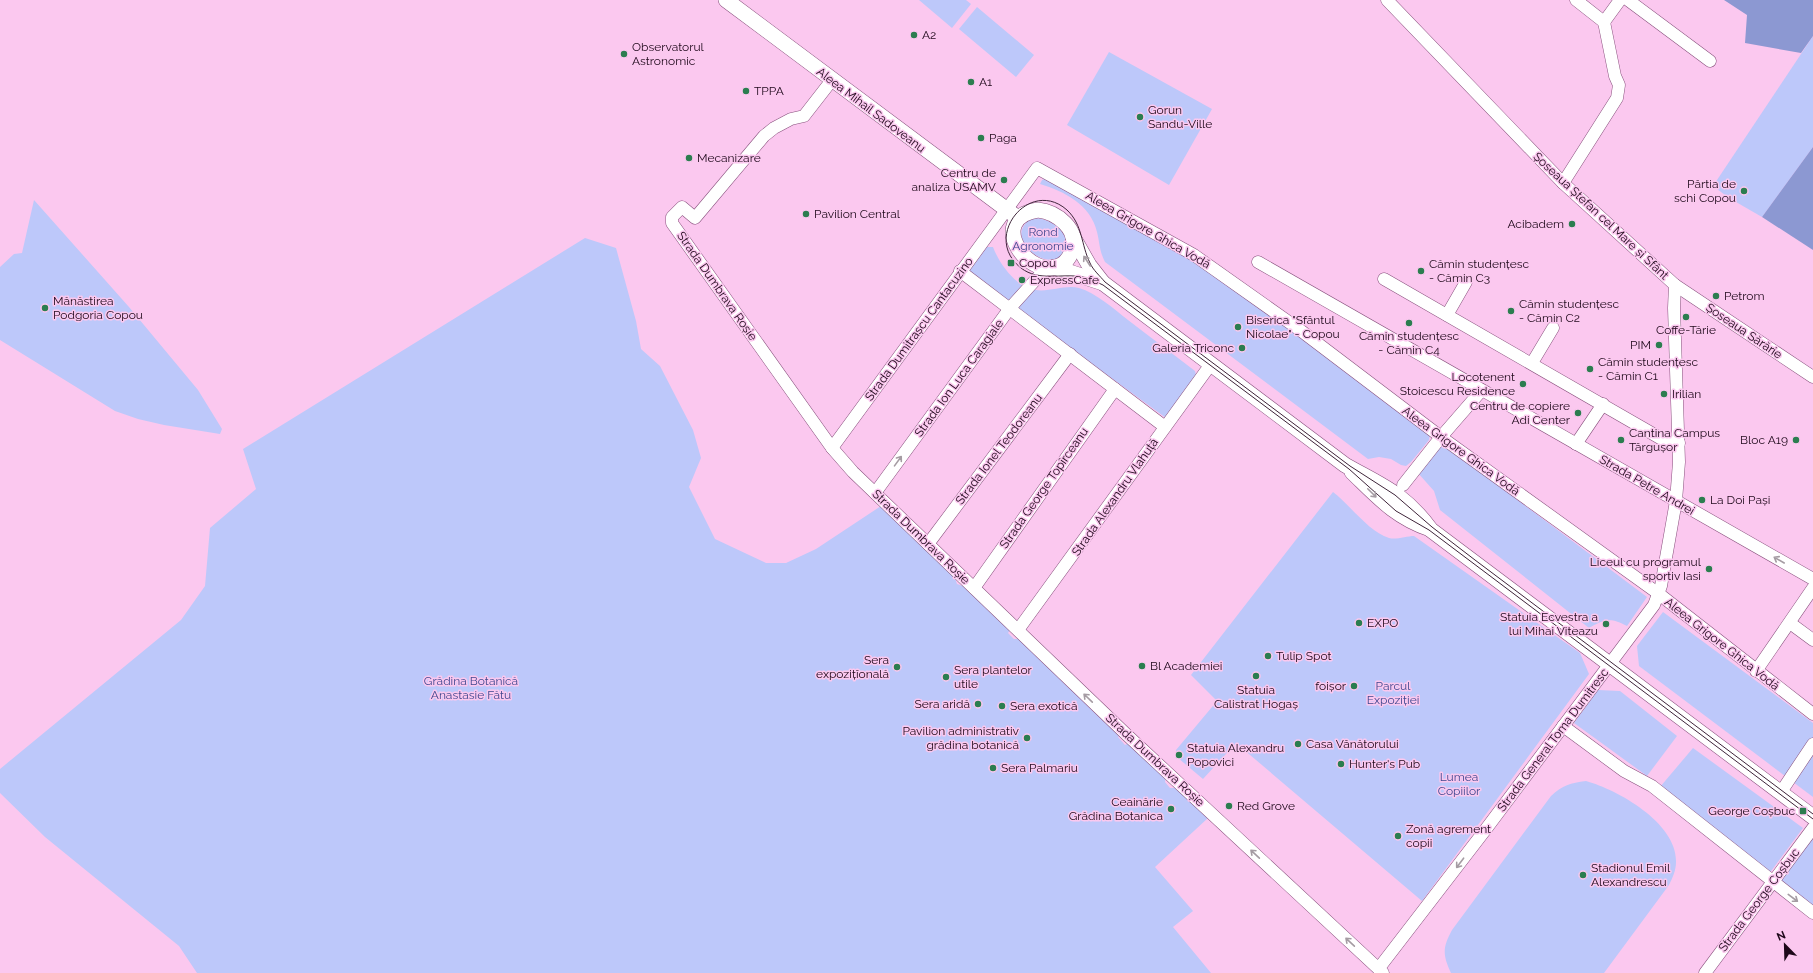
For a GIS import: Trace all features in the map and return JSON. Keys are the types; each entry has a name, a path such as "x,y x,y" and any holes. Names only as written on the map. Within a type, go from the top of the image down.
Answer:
{"main road":[{"name":"Aleea Mihail Sadoveanu","path":"726,0 1012,214"},
{"path":"1104,283 1030,261 1018,248 1012,230 1012,214 1030,211 1046,211 1066,224 1089,265 1104,283 1345,465 1370,477 1396,494 1420,514 1431,530 1813,817"},
{"path":"1050,267 1061,266 1070,256 1074,245 1073,237"}],"street":[{"name":"Șoseaua Ștefan cel Mare și Sfânt","path":"1387,0 1563,183 1675,285 1674,308 1679,443 1676,502 1658,594 1654,604 1610,664"},
{"path":"1563,183 1617,98 1619,85 1615,76 1604,22 1576,0"},
{"path":"1604,22 1620,0"},
{"path":"1628,0 1710,61"},
{"name":"Strada Dumbrava Roșie","path":"832,80 804,116 790,120 774,128 764,136 695,218 682,207 672,217 672,223 832,448 875,493 1127,735 1381,971"},
{"name":"Strada Dumitrașcu Cantacuzino","path":"832,448 960,271 1012,214 1037,168"},
{"name":"Aleea Grigore Ghica Vodă","path":"1037,168 1194,255 1300,330 1441,437 1658,594 1756,672 1813,714"},
{"name":"Strada Petre Andrei","path":"1258,262 1813,579"},
{"name":"Strada Ion Luca Caragiale","path":"875,493 1010,308 1050,267"},
{"path":"960,271 1165,427"},
{"path":"1384,279 1532,362 1667,442 1679,443"},
{"path":"1447,315 1466,282"},
{"name":"Șoseaua Sărărie","path":"1675,285 1813,377"},
{"path":"1532,362 1554,328"},
{"name":"Strada Ionel Teodoreanu","path":"928,544 1070,354"},
{"name":"Strada Alexandru Vlahuță","path":"1018,630 1043,598 1211,364"},
{"name":"Strada George Topîrceanu","path":"974,588 1115,389"},
{"path":"1403,485 1481,390"},
{"path":"1576,444 1603,404"},
{"path":"1756,672 1813,588"},
{"path":"1790,623 1813,640"},
{"name":"Strada General Toma Dumitresc","path":"1381,971 1610,664"},
{"path":"1563,726 1624,771 1652,786 1773,883 1813,913"},
{"path":"1780,792 1813,744"},
{"name":"Strada George Coșbuc","path":"1705,973 1813,828"}],"green space":[{"path":"919,0 966,0 971,4 952,28"},
{"path":"977,7 1034,55 1016,77 959,29"},
{"path":"1813,36 1813,147 1762,217 1729,198 1713,186"},
{"name":"Gorun Sandu-Ville","path":"1109,52 1212,109 1169,185 1067,125"},
{"path":"1049,177 1197,260 1430,434 1429,440 1406,466 1401,465 1391,459 1379,457 1368,459 1105,262 1094,222 1089,214 1075,200 1067,195 1040,184 1042,180"},
{"path":"34,200 129,307 198,390 222,429 220,434 164,425 138,419 115,411 0,340 0,267 14,254 22,253"},
{"name":"Rond Agronomie","path":"1032,218 1039,218 1054,224 1064,234 1066,247 1062,254 1056,259 1047,260 1038,257 1030,251 1024,243 1021,235 1024,226"},
{"name":"Grădina Botanică Anastasie Fătu","path":"585,238 616,248 636,321 641,349 660,366 693,430 701,458 689,487 715,539 766,563 786,563 816,549 881,506 955,578 957,584 963,586 1010,630 1008,633 1014,639 1019,639 1119,736 1118,737 1125,745 1129,743 1166,777 1165,782 1170,788 1176,788 1208,818 1155,867 1193,911 1173,927 1211,973 197,973 179,946 45,837 0,793 0,769 181,620 205,586 210,528 256,489 243,449"},
{"path":"987,247 993,247 1003,266 1019,283 1031,289 1037,290 1073,287 1085,290 1105,302 1195,371 1196,375 1166,418 969,274 970,270"},
{"path":"1443,444 1647,597 1627,626 1616,621 1608,620 1589,628 1440,510 1434,491 1418,473"},
{"name":"Parcul Expoziției","path":"1333,492 1374,530 1389,538 1414,536 1580,653 1589,674 1422,901 1236,743 1203,779 1178,758 1176,750 1217,701 1191,675"},
{"path":"1663,612 1813,723 1813,797 1639,666 1637,646"},
{"path":"1598,690 1620,691 1677,736 1647,776 1574,723"},
{"path":"1693,748 1803,828 1769,874 1660,787"},
{"name":"Stadionul Emil Alexandrescu","path":"1586,781 1599,785 1629,800 1643,810 1667,834 1674,848 1676,862 1674,874 1669,885 1604,973 1451,973 1446,961 1445,946 1452,930 1551,796 1559,789 1567,785"},
{"path":"1813,838 1813,906 1780,881"}],"shaded area":[{"path":"1724,0 1813,0 1813,36 1801,53 1745,43 1747,15"},
{"path":"1813,147 1813,250 1762,217"}],"tram line":[{"path":"1813,814 1475,560 1432,527 1395,495 1350,466 1105,282 1091,266 1079,229 1076,222 1067,210 1053,202 1039,201 1026,206 1015,215 1008,227 1006,241 1010,255 1021,268 1035,275 1075,276 1091,279 1103,285 1349,469 1396,511 1429,530 1813,819"}],"place":[{"name":"A2","path":"914,35"},
{"name":"Observatorul Astronomic","path":"624,54"},
{"name":"A1","path":"971,82"},
{"name":"TPPA","path":"746,91"},
{"name":"Gorun Sandu-Ville","path":"1140,117"},
{"name":"Paga","path":"981,138"},
{"name":"Mecanizare","path":"689,158"},
{"name":"Centru de analiza USAMV","path":"1004,180"},
{"name":"Pârtia de schi Copou","path":"1744,191"},
{"name":"Pavilion Central","path":"806,214"},
{"name":"Acibadem","path":"1572,224"},
{"name":"Copou","path":"1011,263"},
{"name":"Cămin studențesc - Cămin C3","path":"1421,271"},
{"name":"ExpressCafe","path":"1022,280"},
{"name":"Petrom","path":"1716,296"},
{"name":"Mănăstirea Podgoria Copou","path":"45,308"},
{"name":"Cămin studențesc - Cămin C2","path":"1511,311"},
{"name":"Coffe-Tărie","path":"1686,317"},
{"name":"Cămin studențesc - Cămin C4","path":"1409,323"},
{"name":"Biserica \"Sfântul Nicolae\" - Copou","path":"1238,327"},
{"name":"PIM","path":"1659,345"},
{"name":"Galeria Triconc","path":"1242,348"},
{"name":"Cămin studențesc - Cămin C1","path":"1590,369"},
{"name":"Locotenent Stoicescu Residence","path":"1523,384"},
{"name":"Irilian","path":"1664,394"},
{"name":"Centru de copiere Adi Center","path":"1578,413"},
{"name":"Cantina Campus Târgușor","path":"1621,440"},
{"name":"Bloc A19","path":"1796,440"},
{"name":"La Doi Pași","path":"1702,500"},
{"name":"Liceul cu programul sportiv Iasi","path":"1709,569"},
{"name":"EXPO","path":"1359,623"},
{"name":"Statuia Ecvestra a lui Mihai Viteazu","path":"1606,624"},
{"name":"Tulip Spot","path":"1268,656"},
{"name":"Bl Academiei","path":"1142,666"},
{"name":"Sera expozițîonală","path":"897,667"},
{"name":"Statuia Calistrat Hogaș","path":"1256,676"},
{"name":"Sera plantelor utile","path":"946,677"},
{"name":"foișor","path":"1354,686"},
{"name":"Sera aridă","path":"978,704"},
{"name":"Sera exotică","path":"1002,706"},
{"name":"Pavilion administrativ grădina botanică","path":"1027,738"},
{"name":"Casa Vânătorului","path":"1298,744"},
{"name":"Statuia Alexandru Popovici","path":"1179,755"},
{"name":"Hunter's Pub","path":"1341,764"},
{"name":"Sera Palmariu","path":"993,768"},
{"name":"Red Grove","path":"1229,806"},
{"name":"Ceainărie Grădina Botanica","path":"1171,809"},
{"name":"George Coșbuc","path":"1803,811"},
{"name":"Zonă agrement copii","path":"1398,836"},
{"name":"Stadionul Emil Alexandrescu","path":"1583,875"}],"park label":[{"name":"Lumea Copiilor","path":"1459,784"}]}
